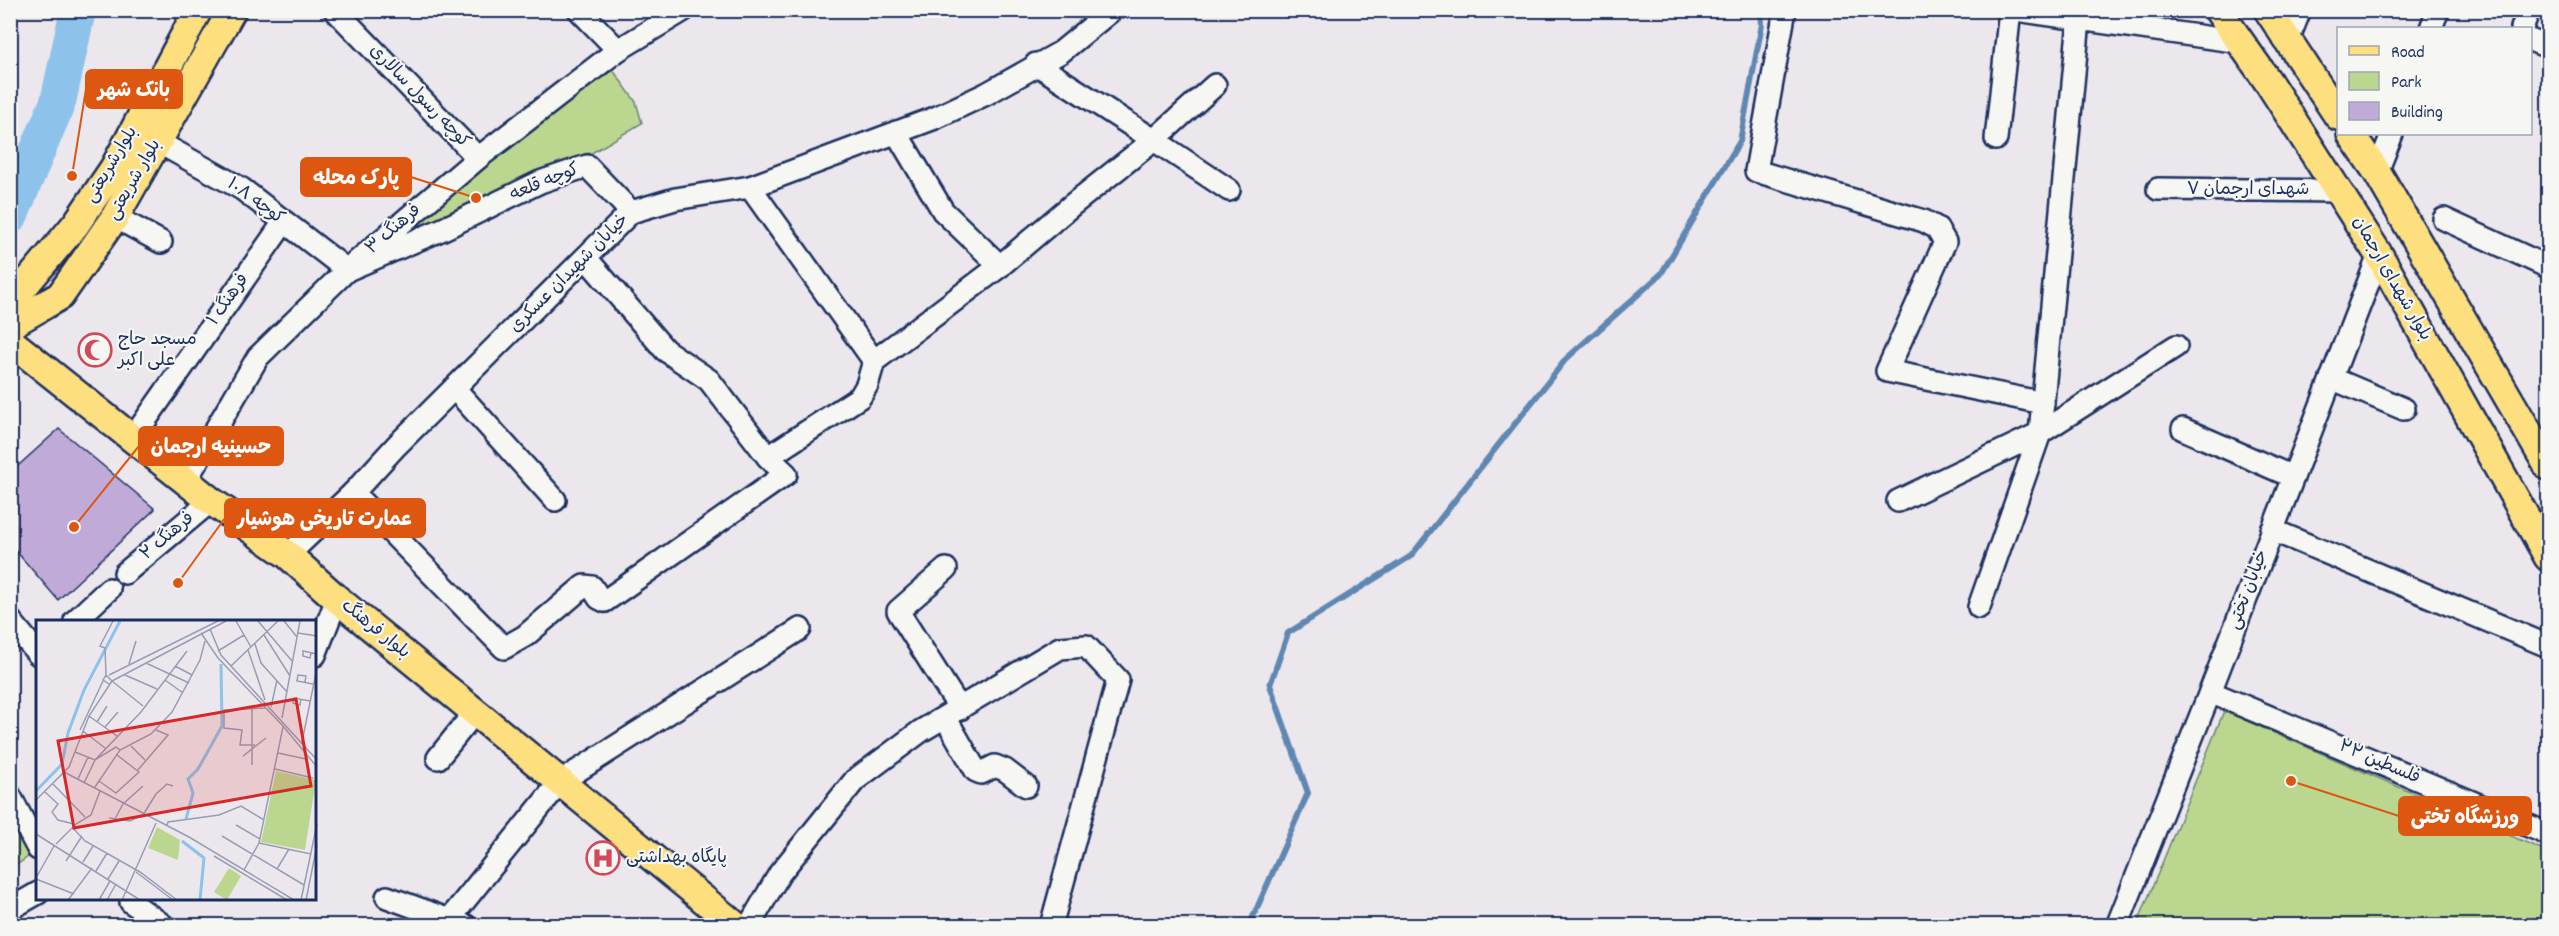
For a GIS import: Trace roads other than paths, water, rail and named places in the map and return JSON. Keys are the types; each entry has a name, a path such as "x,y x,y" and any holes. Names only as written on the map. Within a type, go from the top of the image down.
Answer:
{"main road":[{"name":"بلوارشریعتی","path":"14,295 76,224 114,168 198,10"},
{"name":"بلوار شریعتی","path":"10,325 60,296 114,217 232,10"},
{"name":"بلوار شهدای ارجمان","path":"2218,10 2269,83 2379,255 2548,557"},
{"path":"2268,10 2337,114"},
{"path":"2269,83 2294,49"},
{"path":"2351,135 2377,172 2548,461"},
{"name":"بلوار فرهنگ","path":"10,341 211,501 288,555 337,599 736,926"}],"street":[{"name":"کوچه رسول سالاری","path":"335,10 478,158"},
{"path":"579,10 618,50"},
{"name":"فرهنگ ۳","path":"186,480 258,357 347,270 478,158 618,50 684,10"},
{"name":"خیابان شهیدان عسکری","path":"288,555 353,493 396,446 631,212 675,199 750,188 935,118 986,94 1061,52 1112,10"},
{"path":"1785,10 1756,171 1924,221 1937,228 1945,242 1887,371 2043,403"},
{"path":"1996,139 2010,10"},
{"path":"2016,10 2240,42"},
{"path":"2294,49 2300,10"},
{"path":"2431,27 2438,10"},
{"path":"2522,27 2529,10"},
{"path":"1979,607 2040,433 2079,20"},
{"path":"2532,41 2548,47"},
{"path":"1036,64 1229,190"},
{"path":"768,457 860,397 867,385 874,361 1000,266 1154,140 1215,85"},
{"path":"896,132 943,211 1000,266"},
{"path":"2377,172 2392,135"},
{"name":"کوچه ۱۰۸","path":"158,142 242,189 347,270"},
{"name":"کوچه قلعه","path":"347,270 443,229 540,182 587,166 631,212"},
{"path":"750,188 874,361"},
{"name":"شهدای ارجمان ۷","path":"2158,189 2338,191"},
{"path":"114,217 161,242"},
{"path":"2444,219 2548,267"},
{"name":"فرهنگ ۱","path":"133,438 284,222"},
{"name":"خیابان تختی","path":"2117,926 2379,255"},
{"path":"353,493 504,648 525,636 584,586 592,587 599,598 605,601 786,474 768,457 709,380 665,350 586,258"},
{"path":"1898,501 2040,433 2176,346"},
{"path":"2331,378 2404,409"},
{"path":"454,388 555,500"},
{"path":"2183,429 2293,477"},
{"name":"فرهنگ ۲","path":"125,573 211,501"},
{"path":"2272,530 2548,646"},
{"path":"946,569 898,611 952,713 976,771 981,773 995,766 1005,770 1026,786"},
{"path":"76,620 109,589"},
{"path":"316,652 337,599"},
{"path":"10,620 36,652"},
{"path":"387,897 457,923 560,782 800,630"},
{"path":"749,926 780,873 855,780 921,731 1060,648 1086,646 1118,680 1051,926"},
{"name":"فلسطین ۲۲","path":"2210,692 2548,834"},
{"path":"438,758 475,712"},
{"path":"10,796 36,845"},
{"path":"10,909 26,895"},
{"path":"132,900 131,902 164,926"}],"waterway":[{"path":"10,216 58,102 78,10"},
{"path":"1249,926 1308,793 1270,685 1288,633 1411,556 1566,359 1661,274 1740,141 1762,24 1761,10"}],"place":[{"name":"بانک شهر","path":"72,176"},
{"name":"پارک محله","path":"476,198"},
{"name":"مسجد حاج علی اکبر","path":"95,350"},
{"name":"حسینیه ارجمان","path":"74,527"},
{"name":"عمارت تاریخی هوشیار","path":"178,583"},
{"name":"ورزشگاه تختی","path":"2291,781"},
{"name":"پایگاه بهداشتی","path":"603,858"}]}
